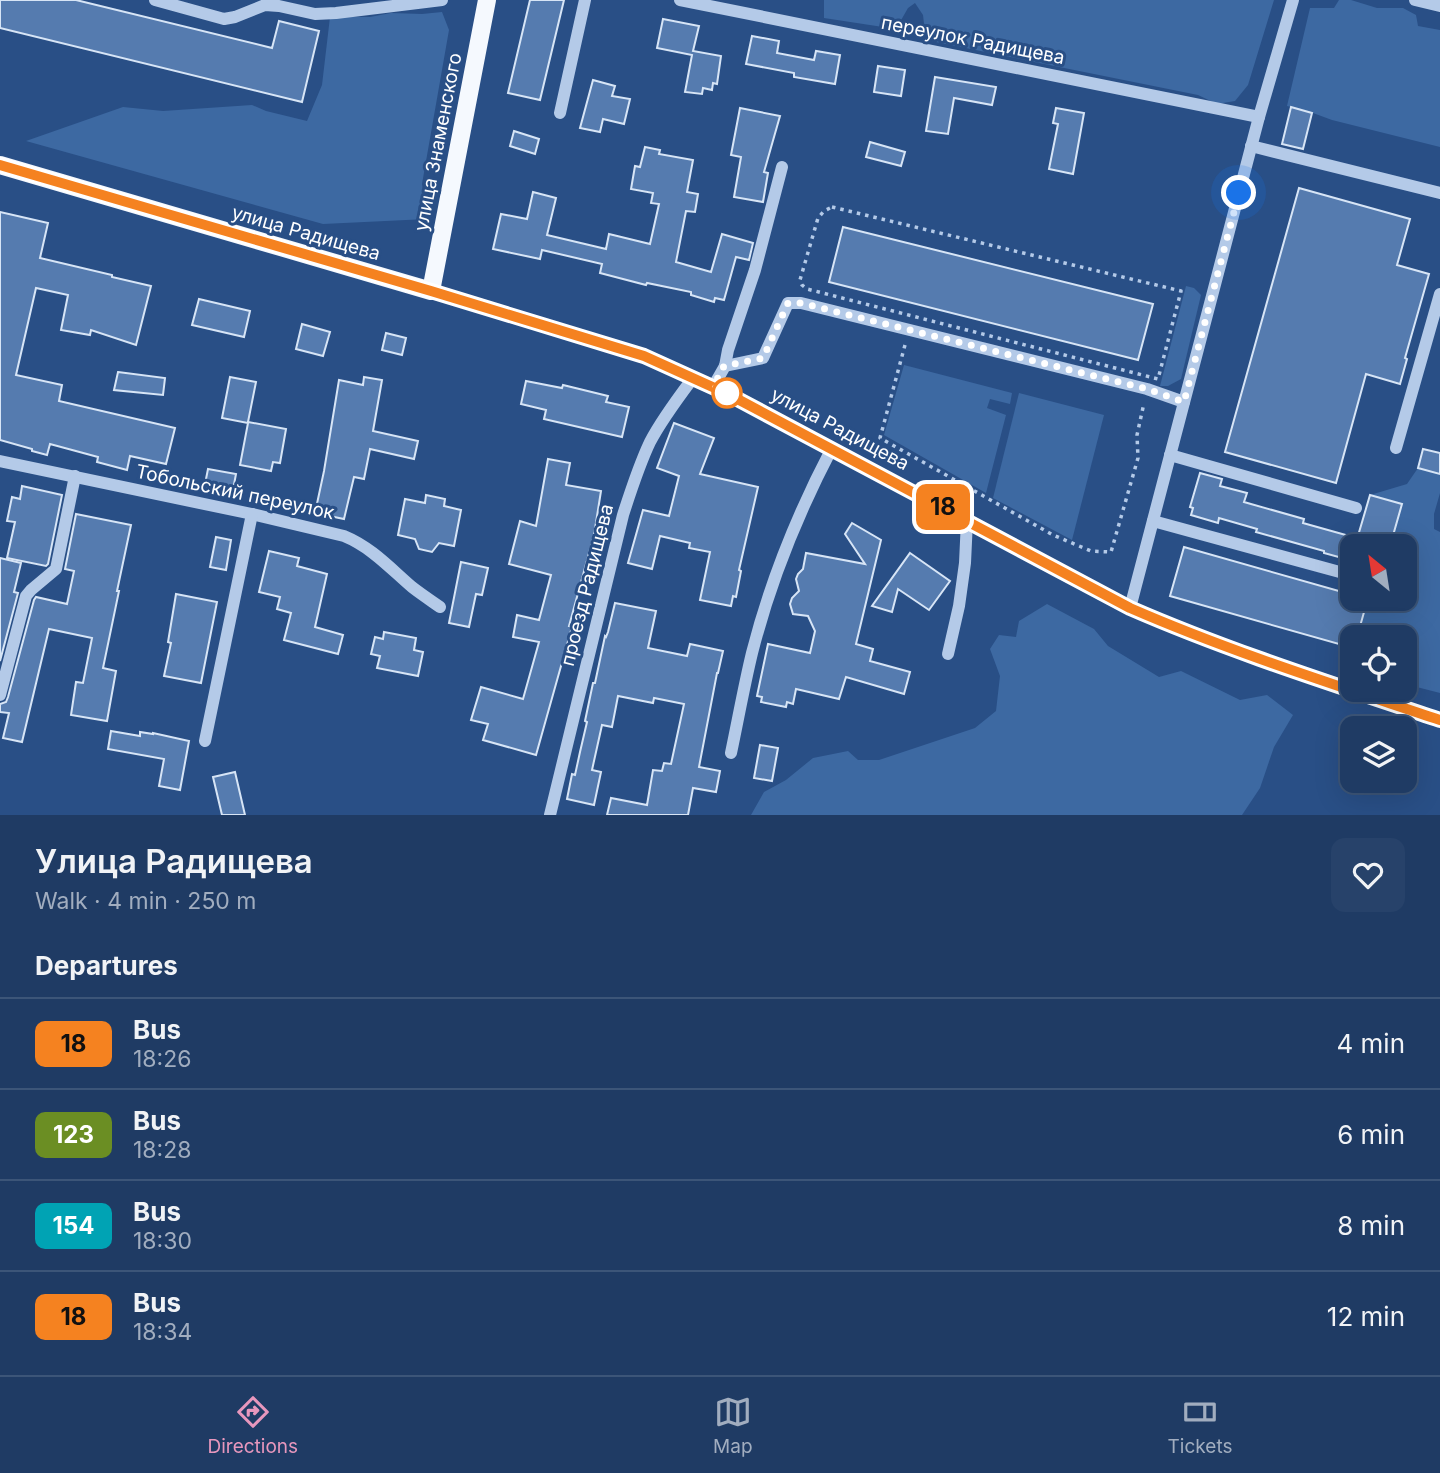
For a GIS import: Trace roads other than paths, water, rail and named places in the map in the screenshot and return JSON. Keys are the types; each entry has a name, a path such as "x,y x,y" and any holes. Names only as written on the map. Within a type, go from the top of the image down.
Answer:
{"main road":[{"name":"улица Знаменского","path":"431,291 487,0"},
{"name":"улица Радищева","path":"0,165 431,291"}],"street":[{"path":"155,0 224,19 265,5 315,14 442,0"},
{"path":"475,0 487,0"},
{"path":"560,113 585,0"},
{"name":"переулок Радищева","path":"680,0 1259,117"},
{"path":"1130,608 1251,146 1293,0"},
{"path":"1415,0 1440,6"},
{"path":"1251,146 1440,193"},
{"path":"713,387 724,366 755,270 782,167"},
{"name":"улица Радищева","path":"431,291 644,356 694,377 1130,608 1244,654 1440,720"},
{"path":"1396,448 1440,294"},
{"path":"724,366 763,358 788,303 801,303 909,330 1149,383 1184,402"},
{"name":"проезд Радищева","path":"550,815 623,515 634,480 650,442 667,413 694,377"},
{"path":"731,753 752,651 781,561 832,448"},
{"path":"1170,456 1356,508"},
{"name":"Тобольский переулок","path":"0,461 344,536 374,552 414,589 440,607"},
{"path":"0,695 26,596 56,569 75,477"},
{"path":"205,741 252,514"},
{"path":"948,654 965,564 967,520"},
{"path":"1153,520 1340,572"}]}
